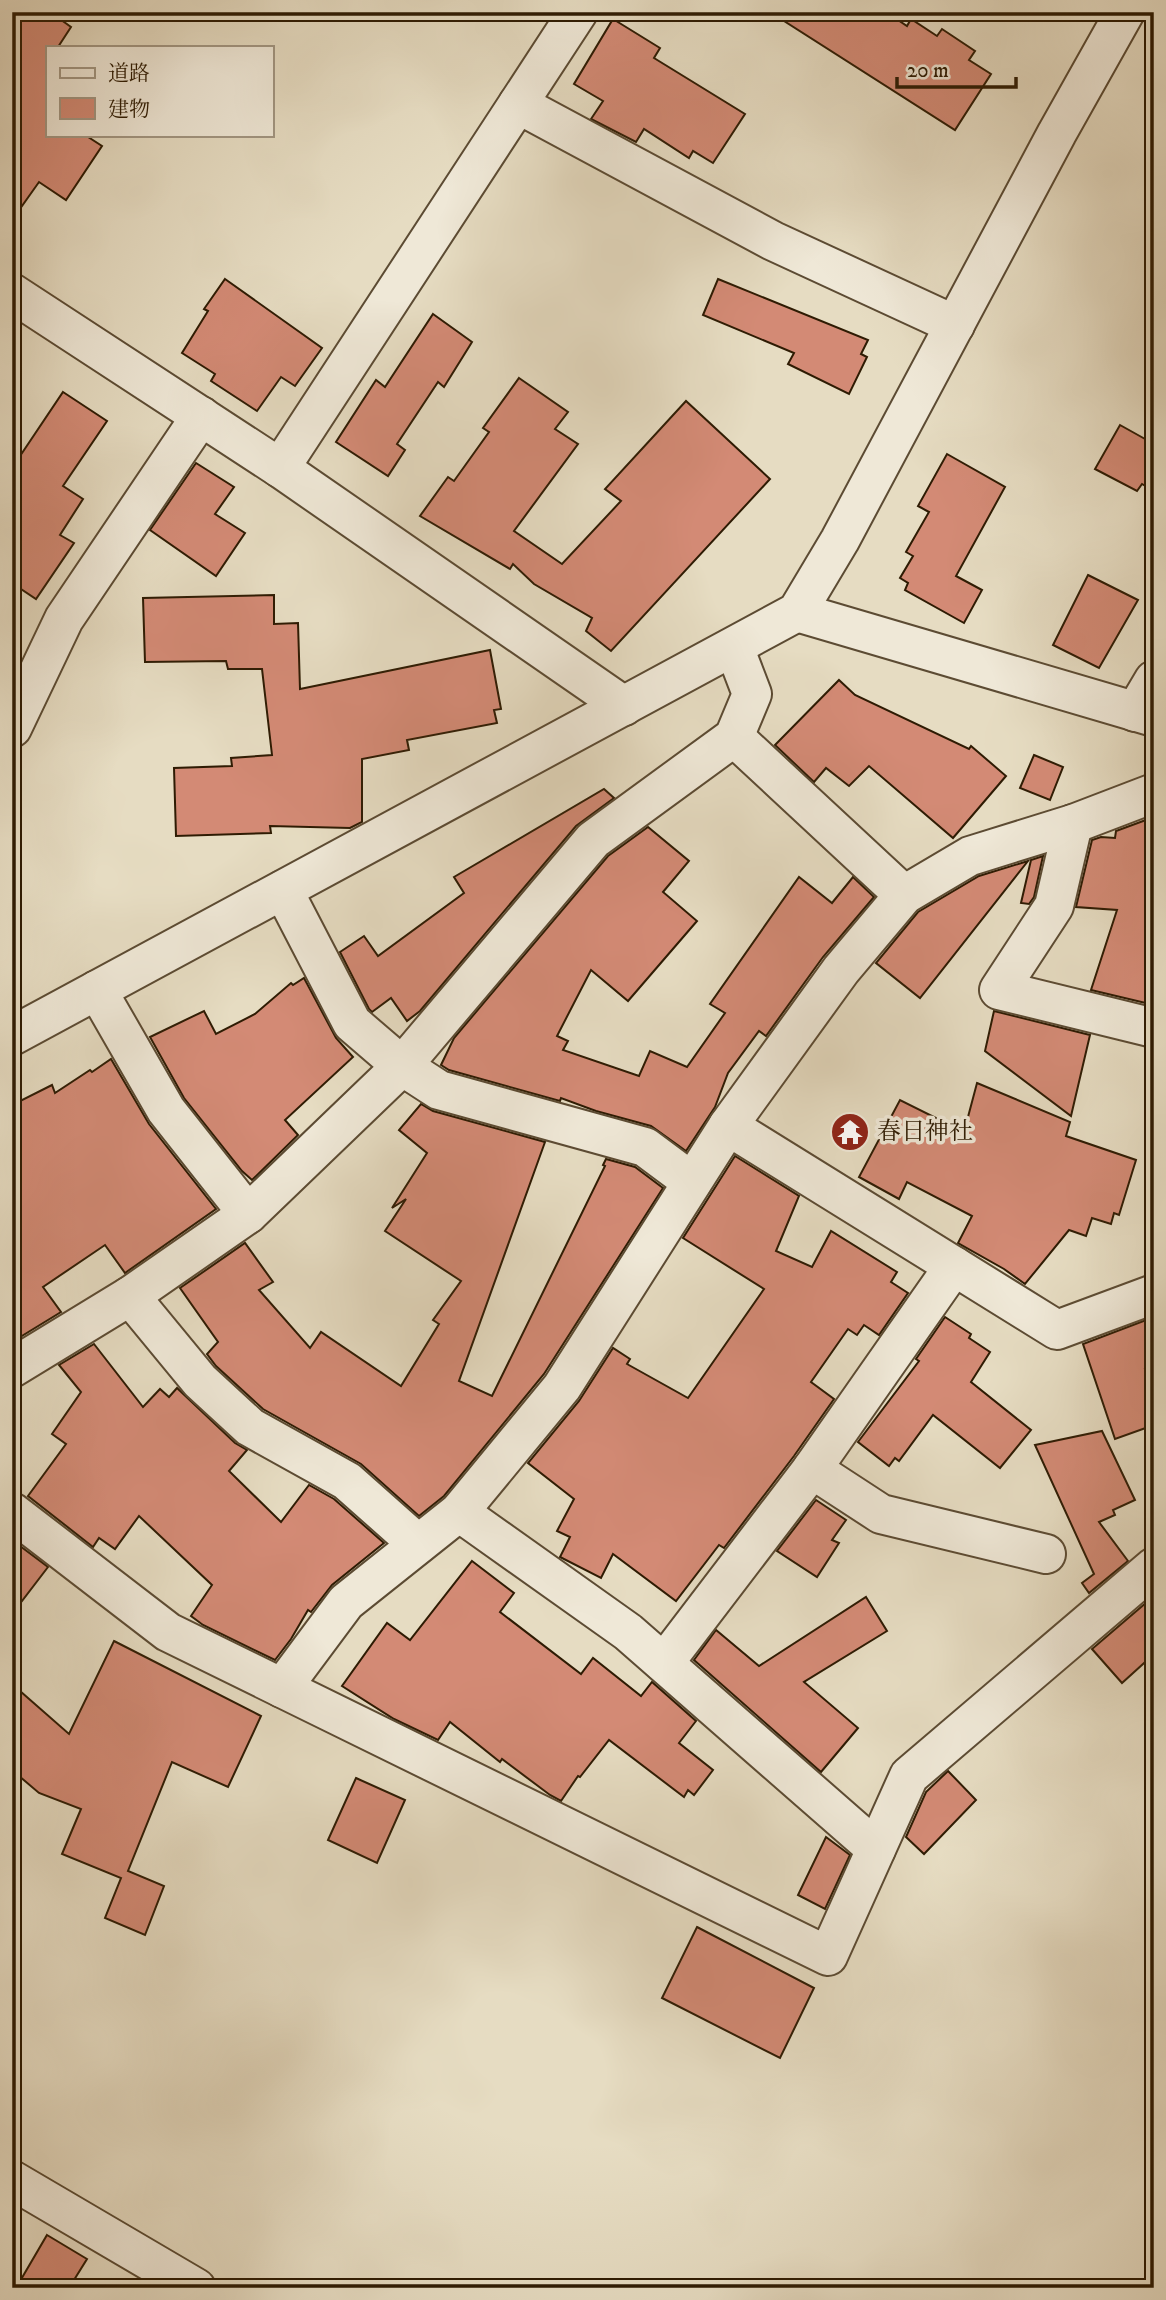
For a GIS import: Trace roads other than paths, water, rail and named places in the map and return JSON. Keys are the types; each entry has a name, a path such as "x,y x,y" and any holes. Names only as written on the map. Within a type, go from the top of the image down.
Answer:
{"street":[{"path":"280,468 578,12"},
{"path":"12,1036 797,612 840,540 1057,133 1125,12"},
{"path":"518,104 773,241 955,325"},
{"path":"12,293 280,468 624,706"},
{"path":"12,728 64,619 201,416"},
{"path":"797,612 1148,703"},
{"path":"12,1368 131,1296 248,1214 402,1066 593,840 734,737 752,694 734,647"},
{"path":"734,737 904,895"},
{"path":"282,1688 346,1602 459,1512 562,1387 729,1126 841,970 904,895 970,856 1073,824 1154,793"},
{"path":"1073,824 1054,906 999,990 1154,1028"},
{"path":"283,890 352,1023 402,1066 439,1090 645,1147 692,1182"},
{"path":"97,990 166,1110 248,1214"},
{"path":"729,1126 1057,1330 1154,1294"},
{"path":"664,1663 812,1469 954,1266"},
{"path":"131,1296 200,1381 250,1427 347,1481 418,1544"},
{"path":"812,1469 881,1514 1046,1554"},
{"path":"12,1512 168,1632 828,1956 909,1776 1154,1567"},
{"path":"459,1512 628,1632 876,1849"},
{"path":"12,2180 197,2288"}],"place":[{"name":"春日神社","path":"850,1132"}]}
